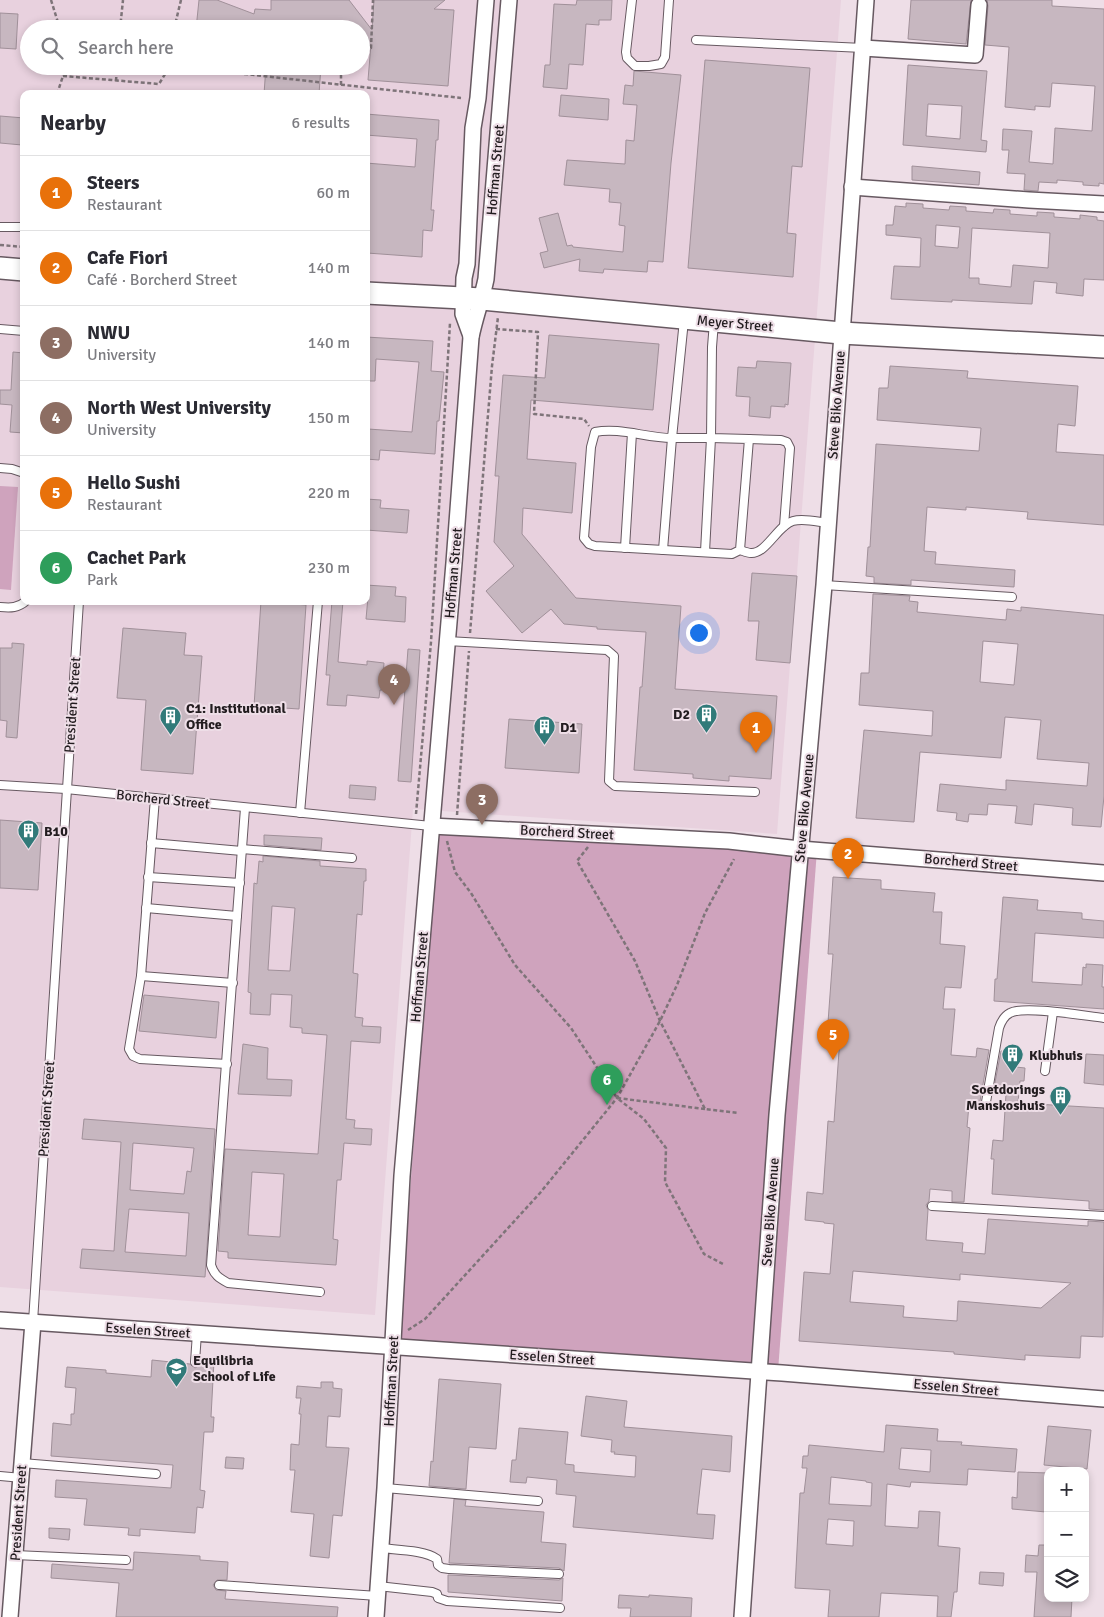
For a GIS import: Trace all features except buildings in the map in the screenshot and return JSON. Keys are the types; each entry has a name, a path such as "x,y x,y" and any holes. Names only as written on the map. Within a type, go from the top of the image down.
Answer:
{"street":[{"name":"Hoffman Street","path":"376,1617 394,1343 402,1176 443,826 447,641 471,337 463,314 465,303 464,278 467,264 473,128 478,98 486,0"},
{"name":"Hoffman Street","path":"465,303 486,279 509,0"},
{"name":"Steve Biko Avenue","path":"742,1617 777,1115 824,585 866,0"},
{"path":"863,48 975,55 979,4"},
{"path":"852,187 1104,204"},
{"path":"0,268 20,270"},
{"name":"Meyer Street","path":"370,293 465,303 684,318 841,333 1104,347"},
{"name":"Borcherd Street","path":"443,826 729,841 800,849 1104,873"},
{"name":"Esselen Street","path":"0,1320 394,1343 1104,1399"},
{"name":"President Street","path":"10,1617 33,1322"}],"lane":[{"path":"632,0 627,58 635,66 649,66 661,64 665,57 669,0"},
{"path":"696,40 863,48"},
{"path":"0,227 20,227"},
{"path":"663,550 684,318"},
{"path":"705,552 712,438 712,347 714,321"},
{"path":"0,329 20,331"},
{"path":"784,526 790,448 787,442 781,440 672,438 632,433 595,432 591,447 584,538 589,544 595,546 732,554 740,550 750,553 758,552 784,526 793,521 828,523"},
{"path":"625,548 632,433"},
{"path":"740,550 749,439"},
{"path":"0,468 20,472"},
{"path":"824,585 1012,597"},
{"path":"0,607 12,608 21,605"},
{"name":"President Street","path":"33,1322 79,605"},
{"path":"300,813 318,605"},
{"path":"447,641 607,650 614,656 609,781 615,786 755,792"},
{"name":"Borcherd Street","path":"0,784 443,826"},
{"path":"155,798 141,976 129,1049 133,1056 140,1059 227,1064"},
{"path":"245,808 211,1265 219,1279 228,1284 320,1292"},
{"path":"152,843 352,858"},
{"path":"148,878 240,884"},
{"path":"146,908 238,916"},
{"path":"141,976 233,983"},
{"path":"986,1102 999,1028 1002,1019 1009,1013 1025,1009 1104,1018"},
{"path":"1046,1071 1053,1012"},
{"path":"932,1206 1104,1216"},
{"path":"195,1362 197,1333"},
{"path":"0,1476 22,1470 156,1474"},
{"path":"385,1488 538,1501"},
{"path":"381,1548 411,1551 433,1556 442,1568 559,1574"},
{"path":"15,1555 126,1560"},
{"path":"219,1585 432,1592 437,1594 438,1598 447,1601 560,1608"}],"path":[{"path":"51,0 57,20"},
{"path":"121,20 123,0"},
{"path":"176,20 181,0"},
{"path":"370,49 373,0"},
{"path":"116,75 116,81"},
{"path":"58,90 63,76 159,84 165,75"},
{"path":"251,75 461,98"},
{"path":"340,85 341,75"},
{"path":"0,245 20,247"},
{"path":"415,824 430,642 465,303"},
{"path":"498,316 492,366 469,642 443,826 455,872 471,893 515,965 571,1028 617,1098 644,1119 666,1148 665,1182 704,1254 725,1265"},
{"path":"496,329 538,332 534,414 584,419 595,432"},
{"path":"598,834 577,861 635,960 660,1020 705,1109"},
{"path":"394,1343 424,1320 540,1193 617,1098 660,1020 677,984 705,913 734,859"},
{"path":"617,1098 739,1113"}],"shaded area":[{"path":"0,0 841,0 777,834 413,809 375,1315 0,1287"},
{"path":"0,486 18,487 11,590 0,589"},
{"path":"439,823 817,850 778,1371 398,1343"}],"place":[{"name":"North West University","path":"394,705"},
{"name":"D2","path":"706,733"},
{"name":"C1: Institutional Office","path":"170,735"},
{"name":"D1","path":"544,746"},
{"name":"Steers","path":"756,753"},
{"name":"NWU","path":"482,825"},
{"name":"B10","path":"28,850"},
{"name":"Cafe Fiori","path":"848,879"},
{"name":"Hello Sushi","path":"833,1060"},
{"name":"Klubhuis","path":"1013,1074"},
{"name":"Cachet Park","path":"607,1105"},
{"name":"Soetdorings Manskoshuis","path":"1061,1116"},
{"name":"Equilibria School of Life","path":"177,1387"}]}
